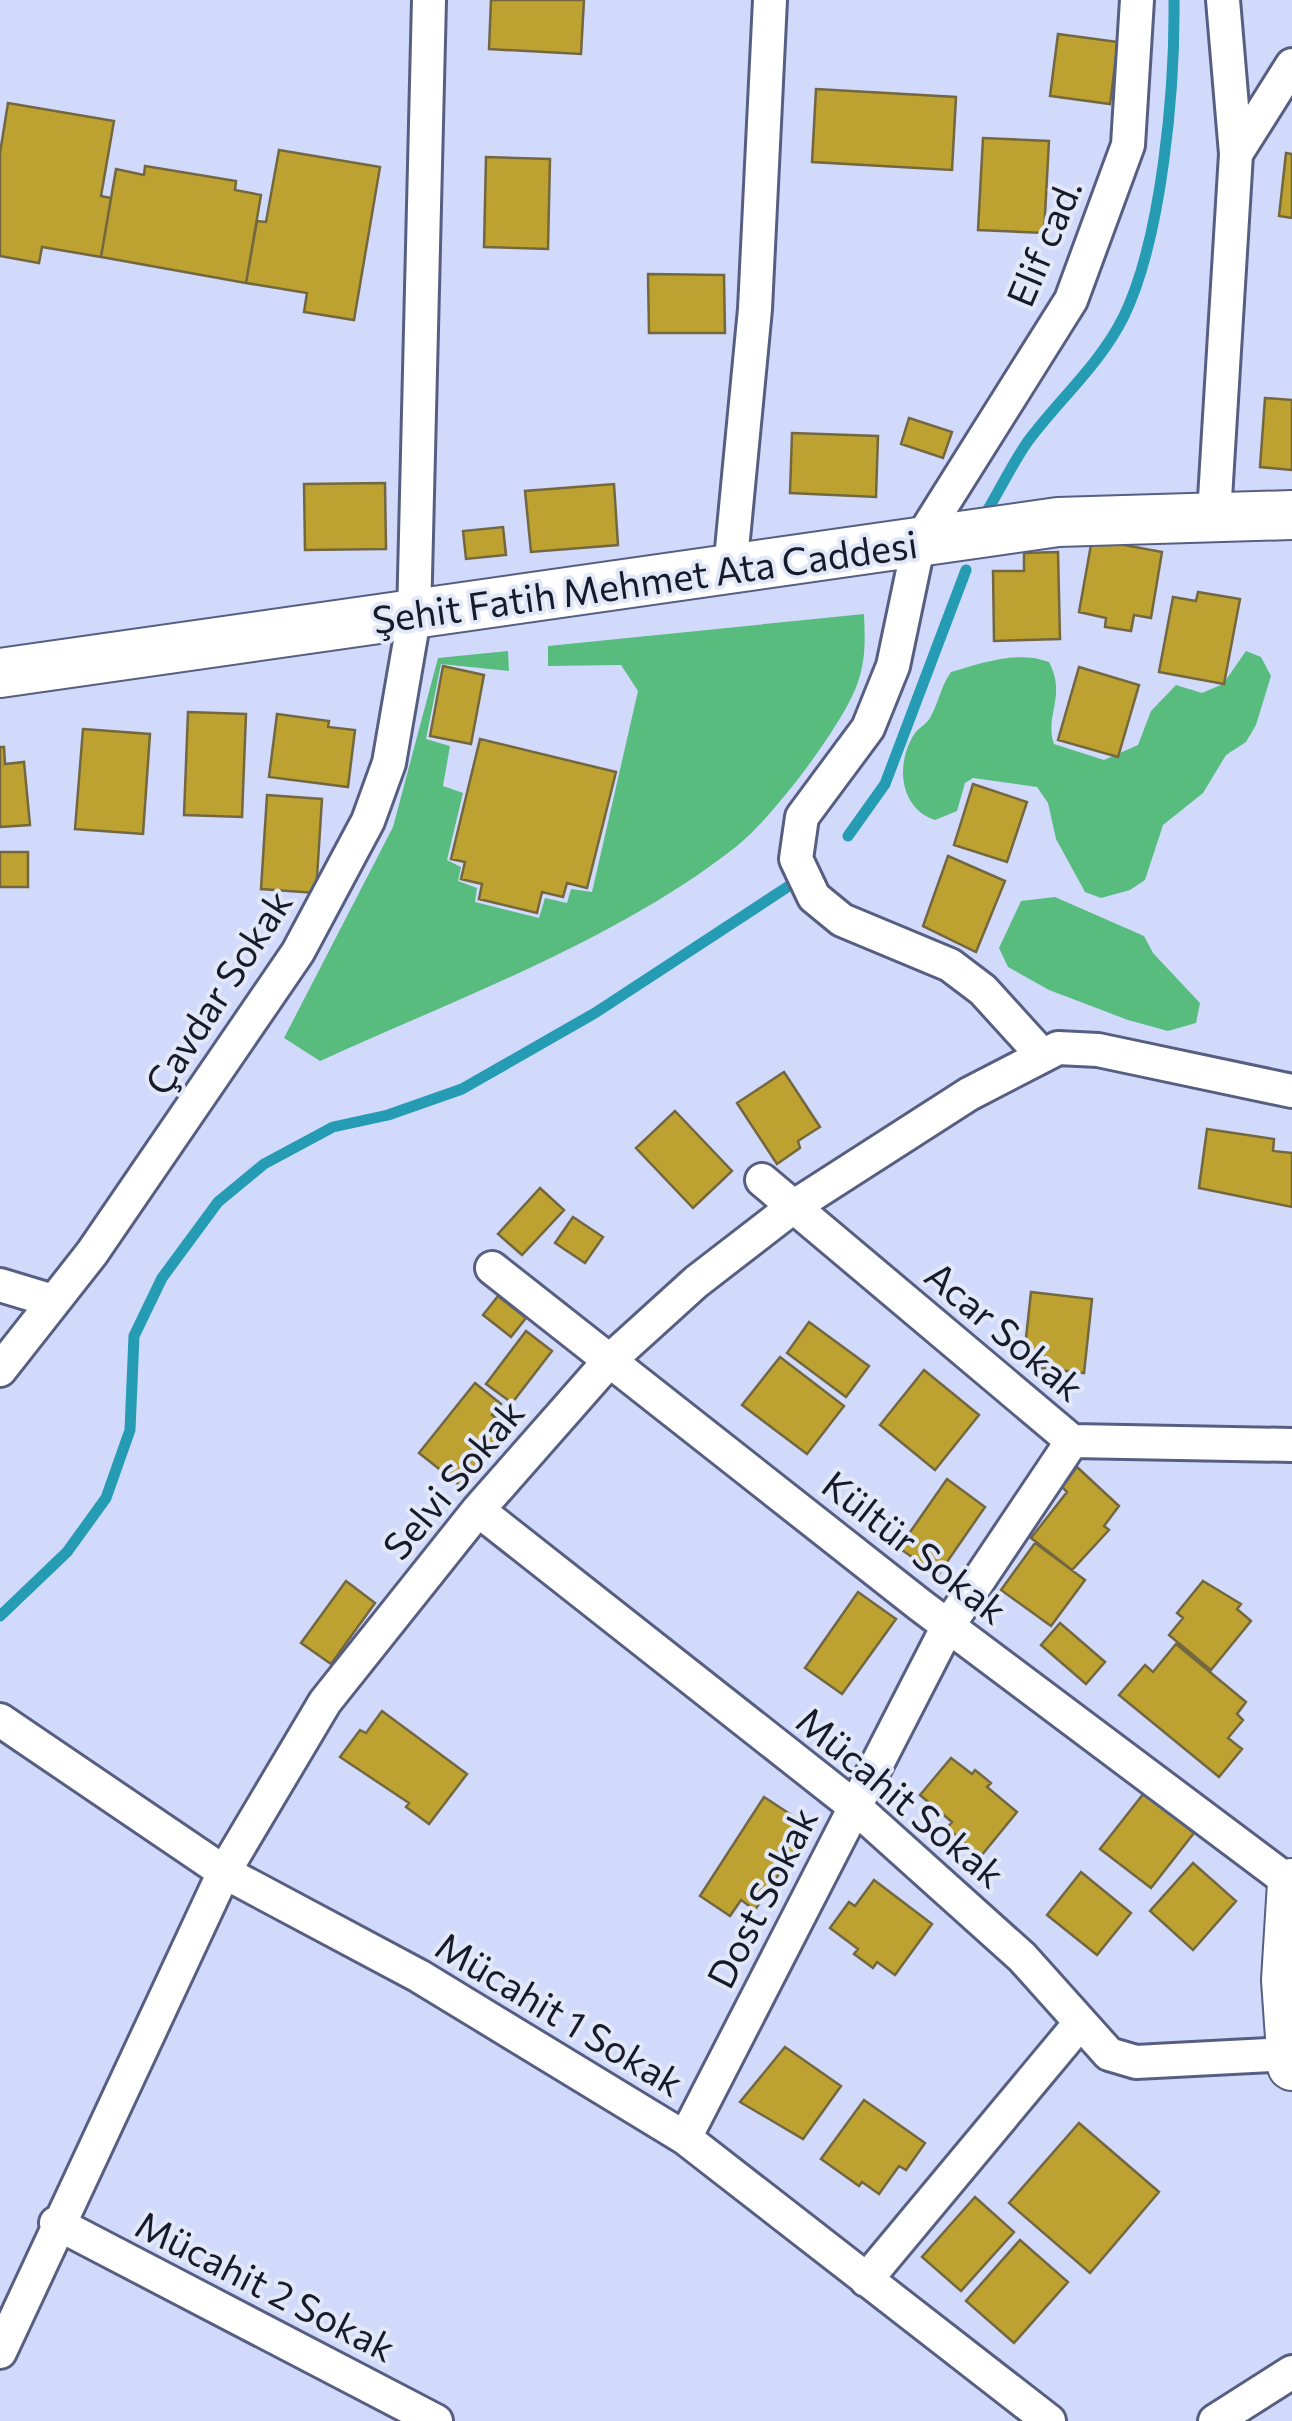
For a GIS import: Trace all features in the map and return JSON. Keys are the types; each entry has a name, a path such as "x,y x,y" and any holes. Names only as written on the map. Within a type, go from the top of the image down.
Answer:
{"main road":[{"name":"Şehit Fatih Mehmet Ata Caddesi","path":"0,673 414,618 1058,522 1292,516"},
{"path":"1291,2060 1286,1980 1292,1884"}],"street":[{"name":"Çavdar Sokak","path":"0,1370 54,1302 245,1031 340,879 389,763 414,618 429,0"},
{"path":"730,570 755,309 770,0"},
{"name":"Elif cad.","path":"1042,1055 983,990 950,965 842,920 814,896 796,859 802,817 868,728 892,666 919,542 1071,300 1128,145 1138,0"},
{"path":"1214,515 1236,154 1222,0"},
{"path":"1236,154 1292,65"},
{"name":"Selvi Sokak","path":"0,2352 56,2223 224,1872 325,1702 478,1510 610,1360 696,1282 793,1207 969,1094 1058,1048 1098,1050 1292,1091"},
{"name":"Acar Sokak","path":"762,1180 1072,1442 1292,1445"},
{"name":"Kültür Sokak","path":"492,1268 948,1626 1292,1884"},
{"path":"0,1285 54,1302"},
{"name":"Dost Sokak","path":"684,2138 948,1626 1072,1442"},
{"name":"Mücahit Sokak","path":"478,1510 855,1807 1022,1957 1109,2054 1136,2062 1291,2060"},
{"name":"Mücahit 1 Sokak","path":"0,1720 224,1872 419,1976 684,2138 1049,2421"},
{"path":"866,2280 1080,2024"},
{"name":"Mücahit 2 Sokak","path":"56,2223 436,2421"},
{"path":"1215,2421 1292,2372"}],"green space":[{"path":"864,614 865,640 858,682 838,721 769,814 737,846 691,880 536,965 320,1061 284,1038 393,827 438,658 508,651 509,671 441,664 426,739 450,746 443,786 463,793 447,860 461,867 458,881 477,888 475,902 539,918 545,898 567,903 571,889 592,892 638,691 621,665 548,666 548,646"},
{"path":"1246,651 1261,657 1271,676 1256,725 1246,742 1226,755 1203,793 1163,825 1145,880 1130,890 1101,898 1085,892 1056,839 1048,803 1037,787 973,778 965,783 957,811 935,820 914,806 908,795 903,771 909,745 930,718 951,672 1013,658 1049,662 1056,686 1054,744 1104,760 1138,745 1151,711 1176,685 1202,693 1223,684"},
{"path":"1055,897 1144,936 1153,953 1200,1003 1196,1023 1168,1031 1128,1020 1049,990 1008,967 999,948 1021,901"}],"building":[{"path":"491,0 584,0 581,54 489,49"},
{"path":"1058,34 1118,42 1110,104 1050,96"},
{"path":"816,89 956,97 952,170 812,162"},
{"path":"8,103 114,121 101,196 111,198 101,257 42,247 39,263 0,256 0,153"},
{"path":"983,138 1049,141 1044,233 978,230"},
{"path":"279,150 380,167 354,320 304,312 307,293 246,283 257,221 266,222"},
{"path":"1286,153 1292,154 1292,218 1279,216"},
{"path":"486,157 550,159 548,249 484,247"},
{"path":"145,166 236,181 235,190 261,195 246,283 101,257 116,169 144,175"},
{"path":"648,274 724,275 725,333 649,333"},
{"path":"1265,398 1292,400 1292,470 1260,467"},
{"path":"909,418 952,432 943,458 901,444"},
{"path":"792,433 878,436 876,497 790,493"},
{"path":"385,483 386,549 305,550 304,484"},
{"path":"614,484 618,545 531,552 525,491"},
{"path":"503,527 506,555 466,559 463,531"},
{"path":"1092,539 1162,552 1151,618 1134,615 1131,631 1105,627 1106,618 1079,612"},
{"path":"1058,552 1060,639 994,641 993,571 1024,571 1024,553"},
{"path":"1198,592 1240,599 1224,684 1159,672 1173,597 1196,601"},
{"path":"443,666 484,675 471,744 430,736"},
{"path":"1079,667 1139,685 1118,757 1058,740"},
{"path":"188,712 246,714 242,817 184,815"},
{"path":"277,714 329,721 328,727 355,730 348,787 269,777"},
{"path":"83,729 150,734 143,834 75,829"},
{"path":"480,739 616,772 587,888 567,883 563,897 542,892 537,913 479,899 482,884 461,879 465,862 451,859"},
{"path":"0,747 4,747 5,764 24,762 30,825 0,827"},
{"path":"973,784 1027,802 1007,862 954,845"},
{"path":"267,795 322,799 316,893 261,889"},
{"path":"0,852 28,852 28,887 0,887"},
{"path":"948,856 1005,881 976,952 923,926"},
{"path":"784,1072 820,1127 798,1141 800,1148 777,1164 737,1103"},
{"path":"675,1111 732,1171 693,1208 636,1148"},
{"path":"1207,1129 1274,1139 1273,1151 1292,1153 1292,1207 1199,1188"},
{"path":"540,1188 564,1210 522,1255 498,1234"},
{"path":"573,1217 603,1237 585,1263 555,1243"},
{"path":"1031,1292 1092,1299 1084,1373 1023,1366"},
{"path":"498,1296 526,1318 511,1337 483,1315"},
{"path":"809,1322 869,1366 846,1397 787,1353"},
{"path":"526,1331 552,1351 512,1403 486,1384"},
{"path":"780,1357 844,1406 807,1454 742,1405"},
{"path":"924,1370 979,1415 935,1470 880,1425"},
{"path":"475,1383 501,1404 492,1415 509,1428 462,1487 419,1453"},
{"path":"1077,1467 1119,1506 1104,1526 1109,1530 1072,1570 1031,1538 1067,1492 1062,1487"},
{"path":"947,1479 985,1507 938,1575 899,1548"},
{"path":"1035,1543 1085,1580 1051,1626 1001,1590"},
{"path":"346,1581 375,1603 331,1664 301,1643"},
{"path":"1203,1581 1241,1604 1237,1609 1251,1621 1211,1670 1169,1635 1183,1618 1177,1613"},
{"path":"858,1592 896,1619 842,1694 805,1668"},
{"path":"1060,1623 1105,1662 1086,1684 1041,1645"},
{"path":"1176,1644 1246,1702 1237,1714 1243,1720 1228,1738 1242,1749 1219,1777 1119,1695 1145,1665 1153,1672"},
{"path":"382,1711 467,1774 429,1824 406,1807 409,1803 340,1757 360,1730 366,1733"},
{"path":"951,1758 991,1783 987,1787 1017,1812 981,1856 947,1828 952,1822 920,1795"},
{"path":"1144,1793 1194,1833 1151,1888 1100,1849"},
{"path":"764,1797 810,1827 755,1910 741,1900 730,1916 700,1896"},
{"path":"1193,1863 1236,1901 1193,1950 1150,1911"},
{"path":"1081,1872 1131,1913 1097,1955 1047,1915"},
{"path":"874,1880 932,1924 895,1975 877,1962 873,1968 854,1954 858,1949 830,1928 849,1902 855,1906"},
{"path":"785,2047 841,2086 803,2139 740,2102"},
{"path":"864,2100 925,2143 906,2170 899,2166 879,2194 862,2182 859,2186 821,2159"},
{"path":"1079,2123 1159,2192 1090,2273 1009,2203"},
{"path":"975,2197 1014,2232 961,2291 922,2257"},
{"path":"1020,2240 1068,2282 1014,2343 966,2301"}],"waterway":[{"path":"987,511 1026,444 1114,334 1137,283 1164,162 1174,0"},
{"path":"848,836 885,784 966,570"},
{"path":"0,1616 67,1552 106,1498 130,1430 134,1336 162,1278 218,1202 264,1164 333,1127 388,1115 462,1089 595,1013 795,882"}]}
